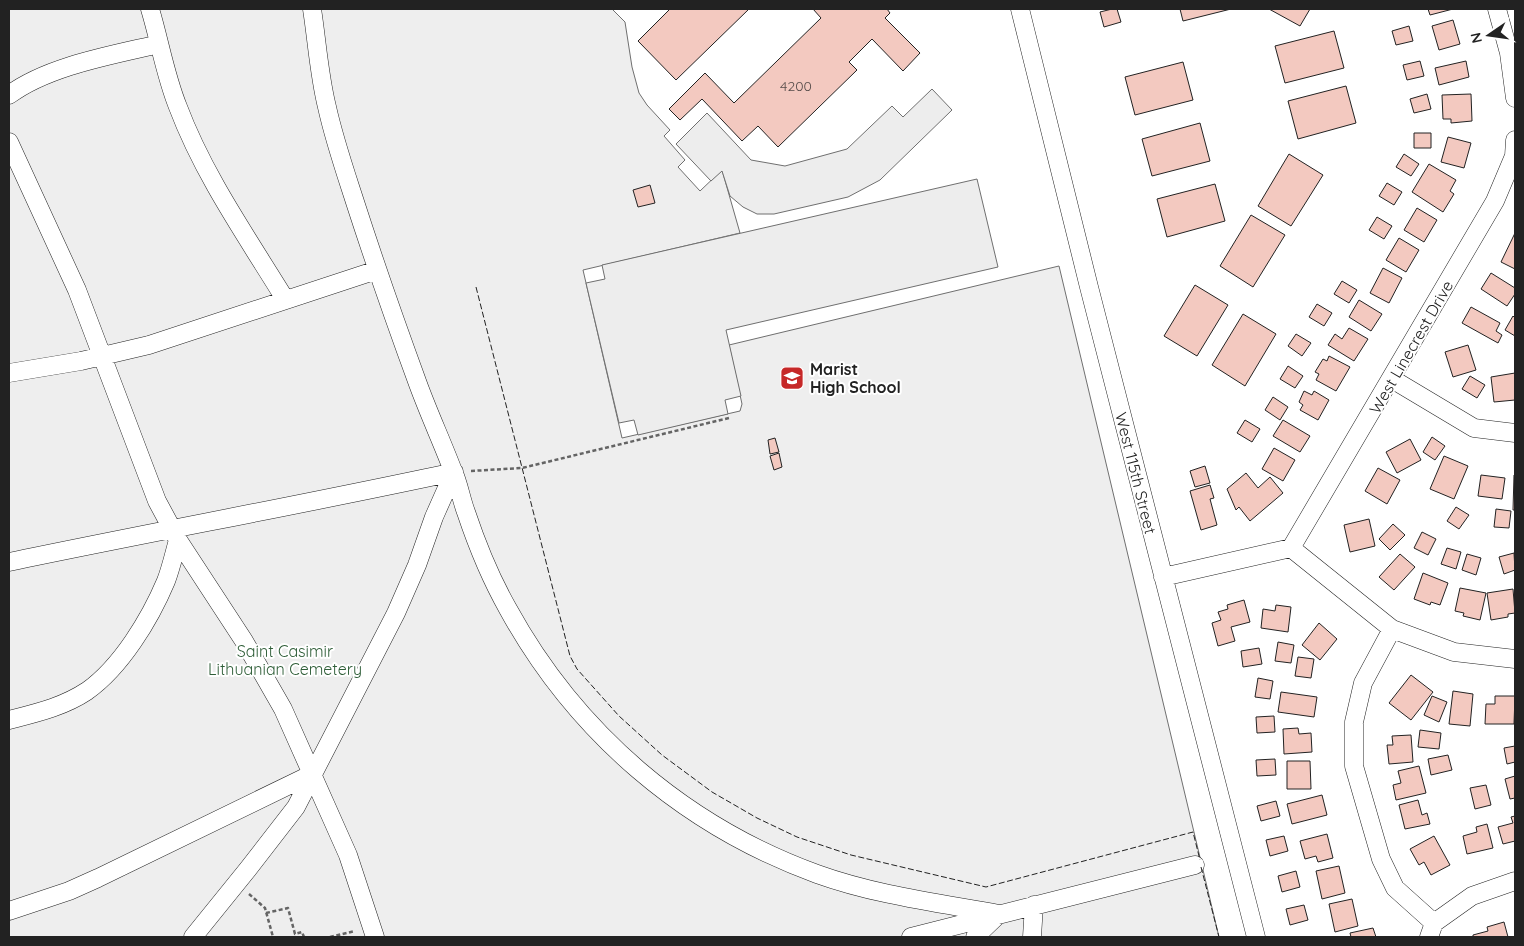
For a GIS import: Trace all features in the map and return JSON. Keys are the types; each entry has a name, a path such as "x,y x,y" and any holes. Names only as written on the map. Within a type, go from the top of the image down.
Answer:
{"street":[{"path":"150,9 158,44 178,107 196,149 218,190 285,299"},
{"path":"312,9 328,112 335,140 377,270 432,422 454,472 465,511 482,555 507,608 538,658 570,702 603,737 659,788 711,824 764,851 818,874 876,890 999,914"},
{"name":"West 115th Street","path":"1020,9 1088,287 1256,937"},
{"path":"1498,9 1512,53 1515,98"},
{"path":"9,95 19,87 44,76 85,62 158,44"},
{"name":"West Linecrest Drive","path":"1291,548 1495,201 1514,156 1515,140"},
{"path":"9,142 77,290 157,501 175,535 244,641 283,709 348,856 373,932"},
{"path":"9,373 102,356 149,345 377,270"},
{"path":"1392,379 1474,428 1515,433"},
{"path":"9,562 119,539 175,535 454,472"},
{"path":"192,937 236,884 296,806 396,613 454,472"},
{"path":"9,720 30,716 87,691 122,658 166,580 175,535"},
{"path":"1163,577 1291,548 1392,629 1454,652 1515,659"},
{"path":"1392,629 1363,683 1354,722 1354,766 1381,860 1395,888 1431,930 1472,896 1515,881"},
{"path":"9,912 98,878 312,774"},
{"path":"911,937 1195,865"},
{"path":"1032,937 1034,905"},
{"path":"975,937 999,914"}],"path":[{"path":"454,472 522,468 729,418"},
{"path":"236,884 265,908 272,937"},
{"path":"266,913 288,908 295,934 302,932 304,937"},
{"path":"330,937 373,932"}],"green space":[{"name":"Saint Casimir Lithuanian Cemetery","path":"9,9 612,9 625,22 632,67 639,93 647,105 670,130 664,136 685,160 678,167 700,191 722,170 740,233 583,270 622,438 740,411 742,404 729,345 1059,266 1219,937 9,937"}],"shaded area":[{"path":"932,89 952,110 880,180 848,197 774,214 757,214 743,207 730,196 722,171 711,181 676,144 707,113 751,160 785,166 847,149 892,106 903,117"},
{"path":"977,179 998,267 726,330 741,396 725,400 728,414 638,435 634,420 619,423 586,283 605,279 602,265"}],"building":[{"path":"670,9 749,9 676,80 638,41"},
{"path":"813,9 887,9 890,13 885,18 920,53 903,71 872,39 849,62 857,70 778,147 758,126 742,141 702,99 680,120 669,109 705,73 734,103 821,18"},
{"path":"1117,9 1121,22 1104,27 1100,12"},
{"path":"1180,9 1231,9 1183,21"},
{"path":"1269,9 1310,9 1300,26"},
{"path":"1428,9 1453,9 1430,15"},
{"path":"1453,20 1460,44 1439,50 1432,26"},
{"path":"1409,26 1413,41 1396,45 1392,31"},
{"path":"1334,31 1344,68 1285,83 1275,46"},
{"path":"1420,61 1424,76 1407,80 1403,65"},
{"path":"1466,61 1469,77 1439,85 1435,68"},
{"path":"1183,62 1193,100 1135,115 1125,77"},
{"path":"1346,86 1356,123 1298,139 1288,101"},
{"path":"1427,94 1431,109 1414,113 1410,99"},
{"path":"1471,94 1472,121 1451,123 1451,119 1443,119 1442,95"},
{"path":"1200,123 1210,161 1152,176 1142,139"},
{"path":"1414,133 1431,133 1431,148 1414,148"},
{"path":"1448,137 1471,143 1464,168 1441,162"},
{"path":"1289,154 1323,175 1291,226 1258,206"},
{"path":"1404,154 1419,164 1411,176 1396,167"},
{"path":"1429,164 1456,180 1450,191 1454,194 1443,212 1412,192"},
{"path":"1387,183 1402,192 1394,205 1379,196"},
{"path":"1215,184 1225,221 1167,237 1157,199"},
{"path":"650,185 655,203 638,207 633,190"},
{"path":"1417,208 1437,220 1424,242 1404,230"},
{"path":"1251,215 1285,235 1253,287 1220,266"},
{"path":"1377,217 1392,226 1384,239 1369,230"},
{"path":"1515,233 1515,269 1501,262"},
{"path":"1399,238 1419,250 1406,272 1386,260"},
{"path":"1383,268 1402,278 1389,303 1370,293"},
{"path":"1491,273 1515,288 1515,294 1507,306 1481,289"},
{"path":"1342,281 1357,290 1349,303 1334,294"},
{"path":"1195,285 1228,305 1197,356 1164,336"},
{"path":"1359,300 1382,314 1371,331 1349,317"},
{"path":"1317,304 1332,313 1324,326 1309,317"},
{"path":"1471,307 1500,323 1496,331 1502,335 1498,343 1462,323"},
{"path":"1243,314 1276,334 1245,386 1212,365"},
{"path":"1513,316 1515,318 1515,336 1505,330"},
{"path":"1349,328 1368,339 1354,361 1328,345 1335,334 1342,339"},
{"path":"1296,334 1311,343 1302,356 1288,346"},
{"path":"1468,345 1476,370 1453,377 1445,352"},
{"path":"1329,356 1350,367 1336,391 1316,380 1319,374 1315,372 1323,359 1327,361"},
{"path":"1288,366 1303,376 1295,388 1280,379"},
{"path":"1515,373 1515,400 1494,402 1491,377"},
{"path":"1470,376 1485,385 1477,398 1462,389"},
{"path":"1304,391 1312,395 1314,391 1329,400 1318,420 1300,410 1303,405 1299,402"},
{"path":"1273,397 1288,407 1280,420 1265,410"},
{"path":"1245,420 1260,429 1252,442 1237,433"},
{"path":"1283,420 1310,436 1300,452 1273,436"},
{"path":"1432,437 1445,446 1435,460 1423,452"},
{"path":"775,438 779,452 770,454 768,440"},
{"path":"1410,439 1421,460 1397,473 1386,452"},
{"path":"1274,448 1295,460 1283,481 1262,469"},
{"path":"779,453 782,467 774,470 770,456"},
{"path":"1444,456 1468,466 1454,499 1430,489"},
{"path":"1205,466 1210,483 1195,487 1190,471"},
{"path":"1378,468 1400,480 1387,504 1365,491"},
{"path":"1246,473 1258,488 1270,477 1283,493 1250,521 1239,507 1236,510 1227,489"},
{"path":"1481,475 1505,478 1502,499 1478,496"},
{"path":"1514,475 1515,510 1513,510"},
{"path":"1210,485 1214,498 1210,499 1217,525 1201,530 1190,491"},
{"path":"1456,507 1469,515 1459,529 1447,521"},
{"path":"1496,509 1511,511 1509,528 1494,527"},
{"path":"1369,519 1375,546 1350,552 1344,525"},
{"path":"1393,524 1405,535 1390,550 1379,539"},
{"path":"1422,532 1436,539 1428,555 1414,548"},
{"path":"1447,548 1461,552 1456,569 1441,564"},
{"path":"1514,553 1515,570 1504,574 1499,557"},
{"path":"1400,554 1415,567 1394,590 1379,577"},
{"path":"1467,554 1481,558 1476,575 1462,570"},
{"path":"1423,573 1448,583 1440,605 1431,602 1430,605 1414,599"},
{"path":"1460,588 1486,593 1480,620 1463,616 1464,613 1455,611"},
{"path":"1513,589 1515,613 1508,614 1508,617 1491,620 1487,593"},
{"path":"1244,600 1250,622 1231,627 1235,641 1218,646 1212,623 1221,620 1218,612 1228,609 1227,605"},
{"path":"1276,605 1291,607 1288,632 1261,628 1263,609 1275,611"},
{"path":"1319,623 1337,639 1320,660 1302,645"},
{"path":"1278,642 1294,645 1291,663 1275,661"},
{"path":"1259,648 1262,664 1243,667 1241,651"},
{"path":"1298,657 1314,659 1311,678 1295,676"},
{"path":"1411,675 1433,692 1411,720 1389,703"},
{"path":"1258,678 1273,681 1270,699 1255,697"},
{"path":"1453,691 1473,694 1470,726 1449,724"},
{"path":"1281,692 1317,697 1314,717 1278,712"},
{"path":"1432,696 1447,702 1439,722 1424,715"},
{"path":"1495,696 1515,696 1514,724 1485,724 1486,704 1495,704"},
{"path":"1274,716 1275,732 1257,733 1256,717"},
{"path":"1298,728 1299,734 1311,733 1312,752 1284,754 1283,729"},
{"path":"1420,730 1441,733 1439,749 1418,747"},
{"path":"1411,735 1413,762 1389,764 1387,745 1393,745 1392,736"},
{"path":"1515,746 1515,762 1507,764 1504,748"},
{"path":"1448,755 1452,770 1431,775 1428,759"},
{"path":"1275,759 1276,775 1257,776 1256,760"},
{"path":"1287,761 1310,761 1311,789 1287,789"},
{"path":"1419,766 1426,793 1396,800 1393,785 1401,783 1398,771"},
{"path":"1515,776 1515,798 1510,799 1505,779"},
{"path":"1486,785 1491,805 1475,809 1470,788"},
{"path":"1322,795 1327,815 1292,824 1287,804"},
{"path":"1418,800 1422,815 1427,813 1430,824 1405,829 1399,805"},
{"path":"1276,801 1280,816 1261,821 1257,806"},
{"path":"1515,816 1515,841 1503,844 1498,827 1513,823 1511,817"},
{"path":"1487,824 1493,848 1467,854 1463,836 1477,832 1476,827"},
{"path":"1327,834 1333,858 1318,862 1316,856 1305,859 1300,841"},
{"path":"1284,836 1288,851 1270,856 1266,840"},
{"path":"1434,836 1450,865 1431,875 1424,862 1419,865 1410,849"},
{"path":"1339,866 1345,893 1322,899 1316,871"},
{"path":"1296,871 1300,887 1282,892 1278,876"},
{"path":"1352,899 1358,926 1335,932 1329,904"},
{"path":"1304,905 1308,920 1290,925 1286,909"},
{"path":"1504,922 1508,937 1473,937 1473,935 1488,931 1487,927"},
{"path":"1373,928 1376,937 1351,937 1350,933"}],"fence":[{"path":"476,287 570,656 577,669 619,716 662,755 712,792 757,818 797,837 851,855 986,887 1193,832 1200,860"},
{"path":"1201,867 1219,937"}],"place":[{"name":"Marist High School","path":"792,378"}]}
